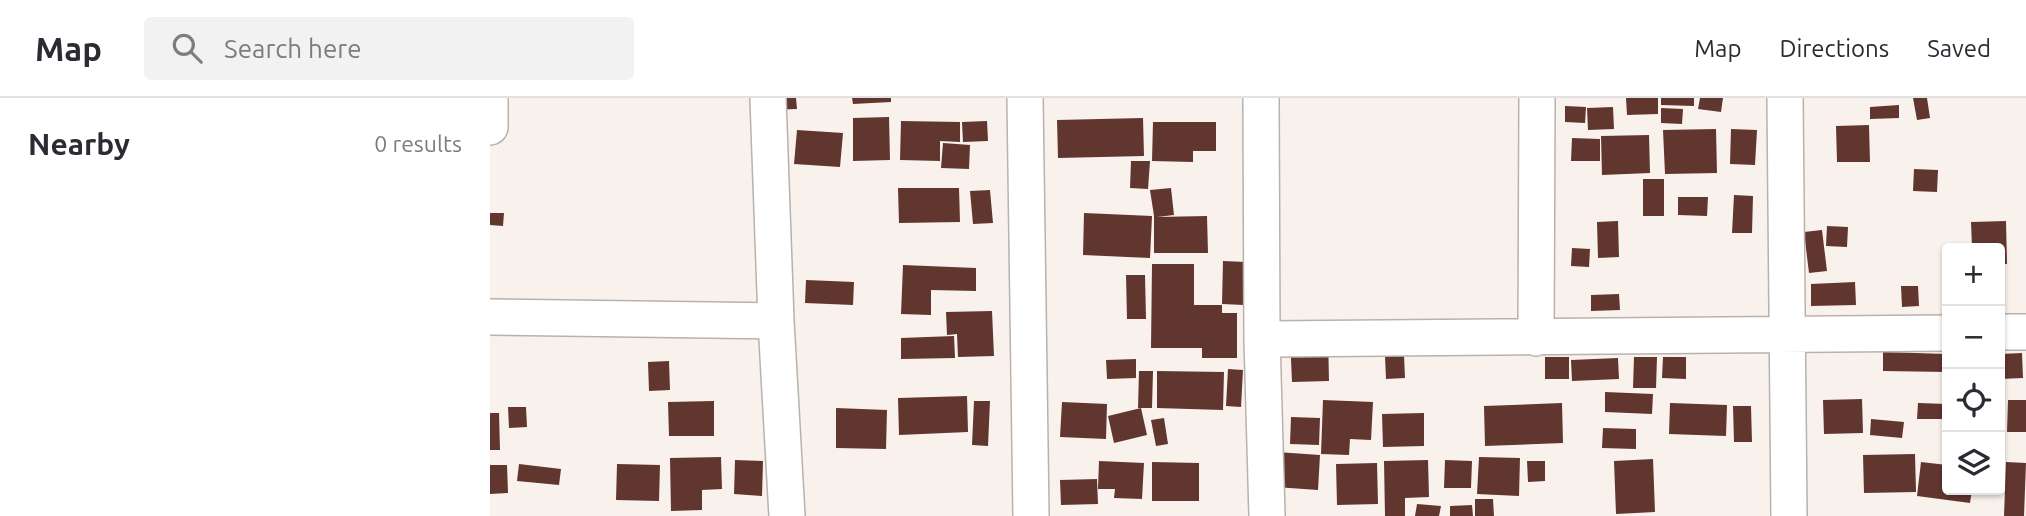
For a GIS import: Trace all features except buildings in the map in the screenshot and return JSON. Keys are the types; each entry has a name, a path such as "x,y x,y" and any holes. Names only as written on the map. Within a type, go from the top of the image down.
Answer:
{"street":[{"path":"490,127 491,98"},
{"path":"768,98 776,321 787,516"},
{"path":"1025,98 1031,516"},
{"path":"1261,98 1262,339 1267,516"},
{"path":"1536,338 1537,98"},
{"path":"1785,98 1788,516"},
{"path":"490,317 776,321"},
{"path":"2005,332 2026,332"},
{"path":"1262,339 1942,333"}]}
